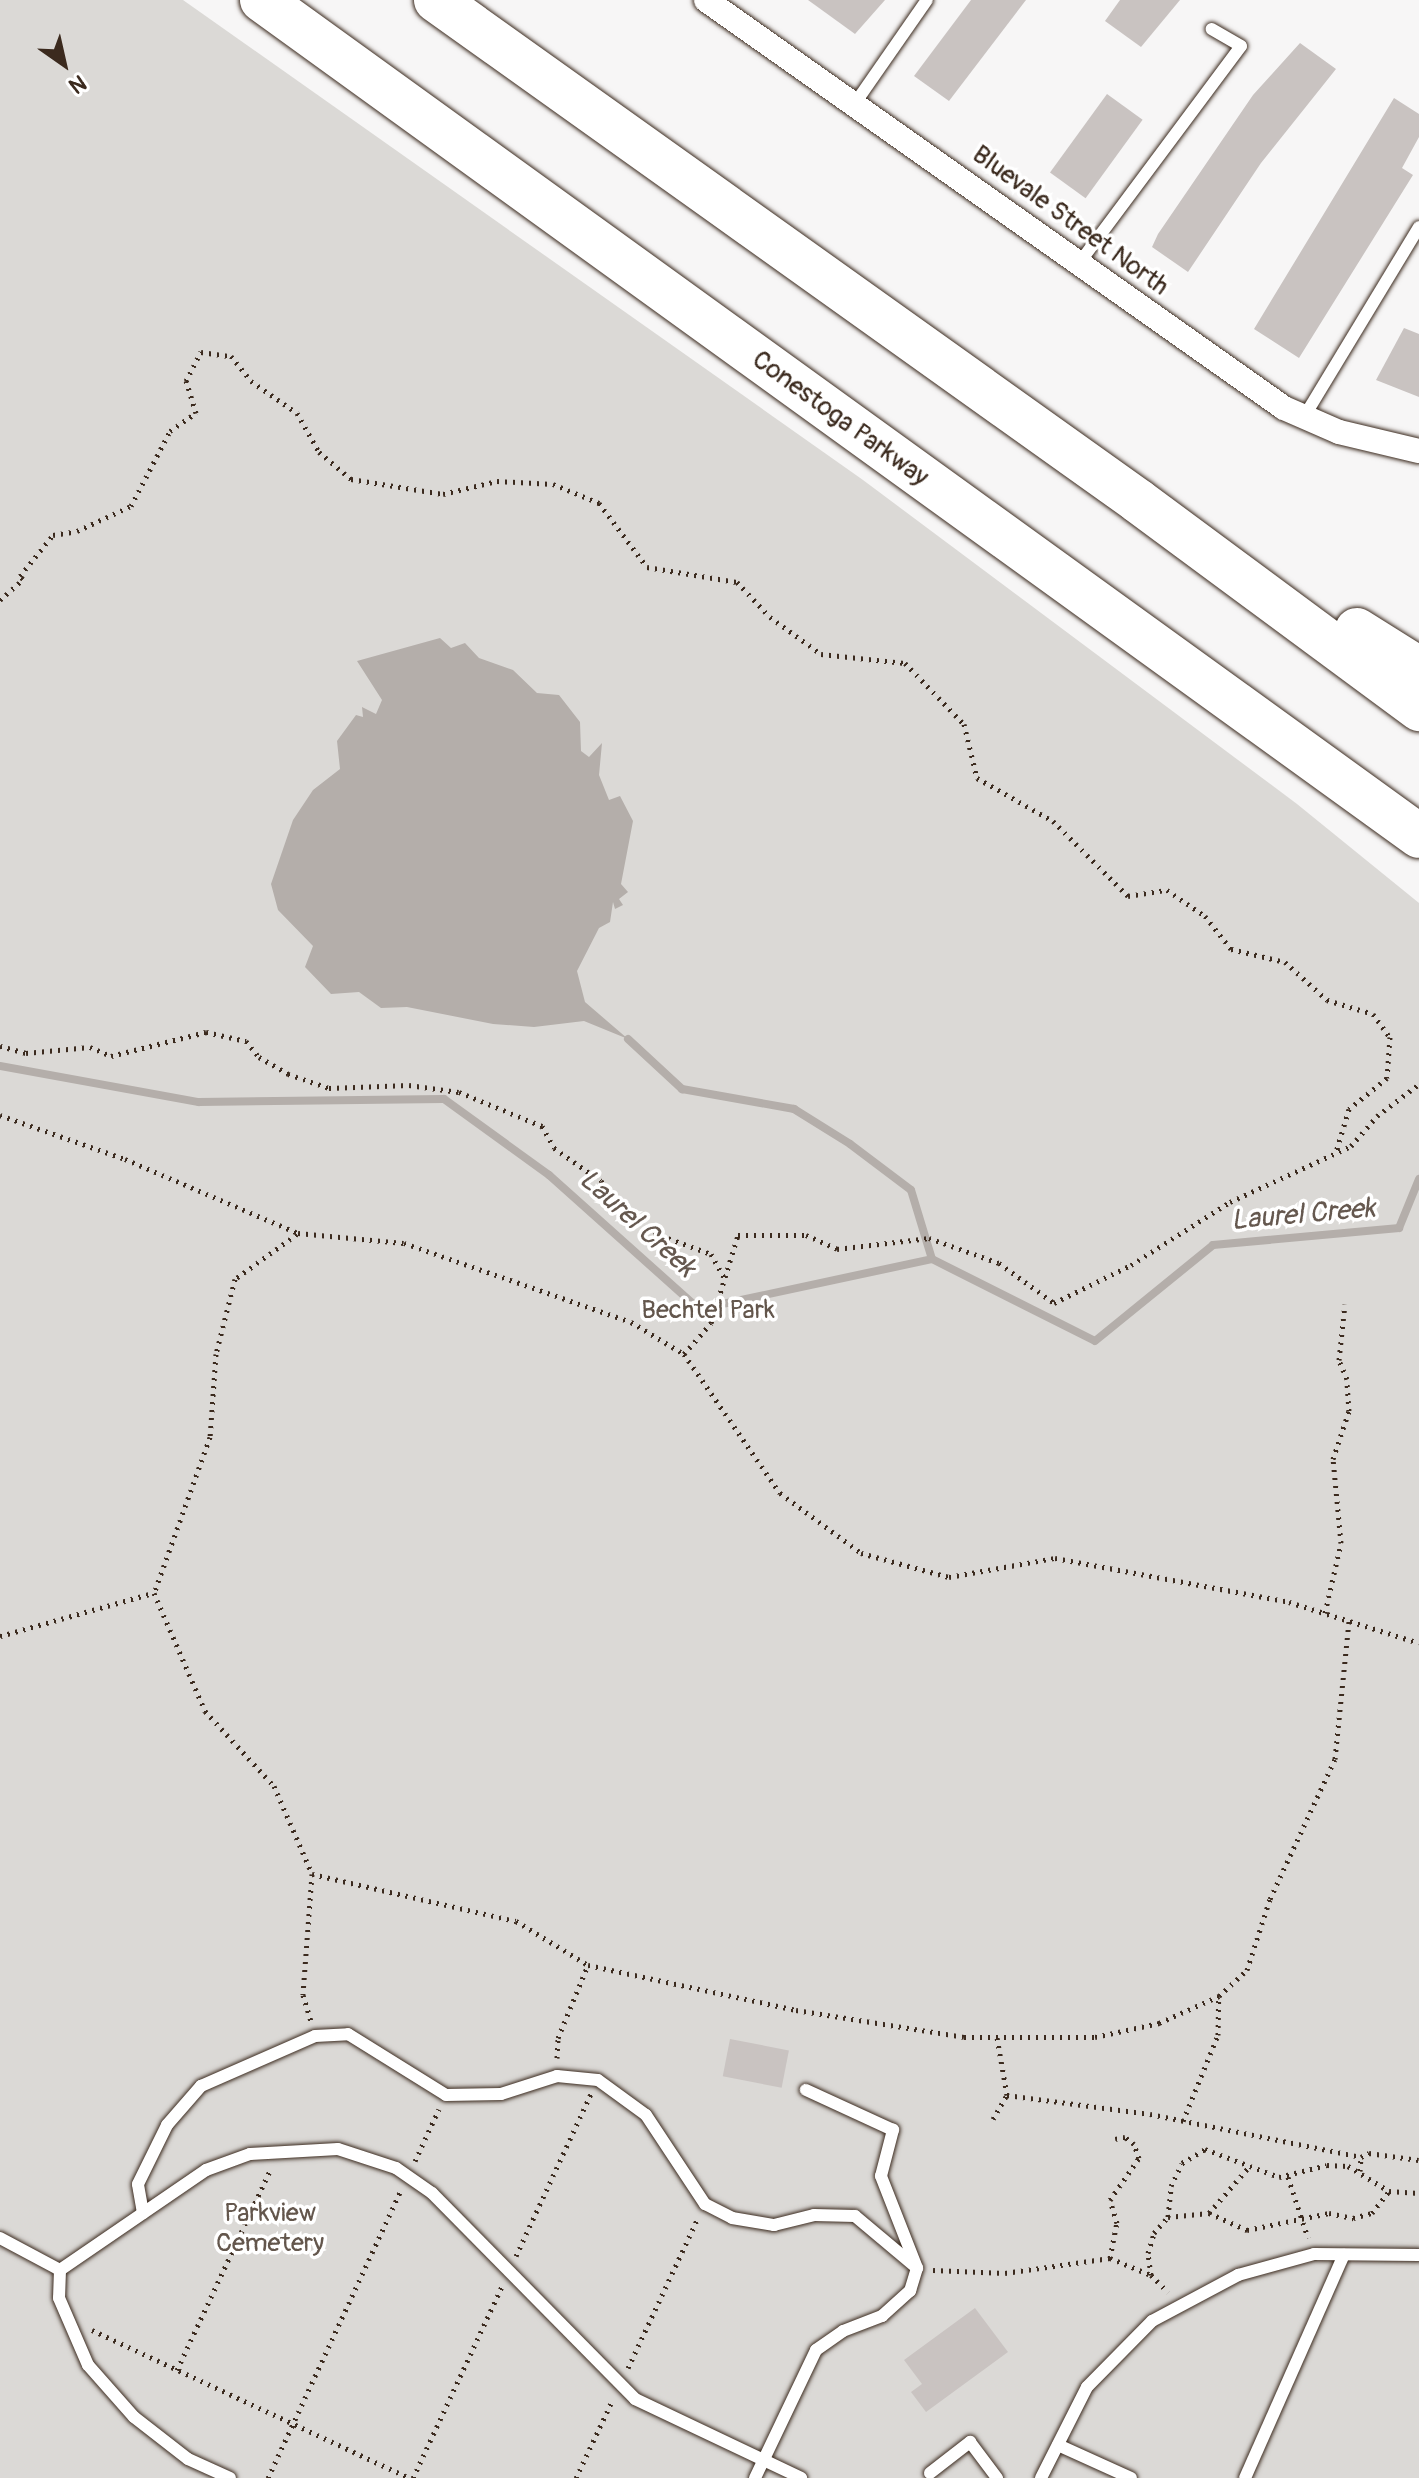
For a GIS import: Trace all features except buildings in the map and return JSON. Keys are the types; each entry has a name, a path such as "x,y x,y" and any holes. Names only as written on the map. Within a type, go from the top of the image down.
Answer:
{"highway":[{"name":"Conestoga Parkway","path":"262,0 1419,836"},
{"path":"436,0 1138,501 1419,709"},
{"path":"1138,501 1419,669"},
{"path":"1243,711 1419,864"}],"street":[{"name":"Bluevale Street North","path":"706,0 856,102 1284,408 1339,432 1419,451"}],"lane":[{"path":"856,102 927,0"},
{"path":"1080,262 1241,46 1211,29"},
{"path":"1304,417 1419,227"},
{"path":"143,2213 138,2184 167,2125 201,2086 315,2036 348,2034 446,2095 501,2094 557,2076 598,2080 646,2115 705,2204 732,2218 774,2225 814,2215 855,2216 917,2268"},
{"path":"755,2478 816,2350 843,2331 882,2316 910,2291 917,2268 881,2176 893,2130 806,2090"},
{"path":"60,2270 206,2170 250,2154 338,2149 408,2176 432,2193 619,2387 801,2478"},
{"path":"0,2238 60,2270"},
{"path":"1041,2478 1087,2387 1152,2321 1238,2275 1314,2254 1419,2255"},
{"path":"1245,2478 1344,2255"},
{"path":"60,2270 59,2298 88,2365 134,2417 188,2459 230,2478"},
{"path":"930,2473 970,2442 997,2478"},
{"path":"1058,2445 1131,2478"}],"path":[{"path":"0,600 23,579 20,576 53,535 77,531 131,506 170,431 196,413 186,381 201,352 231,356 251,381 297,413 319,452 351,479 443,494 497,481 553,484 599,503 647,567 737,582 770,617 821,654 905,663 964,724 977,778 1053,821 1128,896 1167,890 1205,916 1231,949 1285,962 1327,1000 1373,1014 1390,1037 1387,1078 1349,1109 1336,1152"},
{"path":"0,1046 26,1053 90,1047 111,1056 206,1032 246,1041 259,1057 288,1074 329,1088 409,1085 459,1092 542,1126 554,1148 601,1181 646,1230 711,1254 726,1280"},
{"path":"684,1354 711,1323 738,1235 806,1235 837,1249 929,1238 999,1263 1054,1303 1131,1265 1230,1202 1351,1146 1377,1116 1419,1084"},
{"path":"0,1115 125,1159 298,1233 404,1243 631,1322 684,1354 780,1493 861,1553 949,1577 1055,1558 1325,1613 1419,1643"},
{"path":"298,1233 235,1279 216,1354 210,1437 154,1593 205,1711 274,1786 312,1874 303,1995 315,2036"},
{"path":"1325,1613 1341,1543 1333,1459 1349,1411 1344,1396 1347,1379 1339,1360 1345,1304"},
{"path":"0,1636 154,1593"},
{"path":"312,1874 516,1921 588,1965 796,2010 964,2037 1095,2037 1159,2023 1219,1996 1247,1970 1270,1899 1335,1759 1349,1621"},
{"path":"557,2076 558,2038 588,1965"},
{"path":"1183,2121 1218,2035 1219,1996"},
{"path":"993,2119 1007,2095 997,2037"},
{"path":"268,2478 446,2095"},
{"path":"1007,2095 1183,2121 1361,2157 1369,2153 1419,2160"},
{"path":"1110,2258 1117,2223 1110,2200 1139,2158 1134,2144 1125,2137 1115,2139"},
{"path":"1151,2275 1148,2253 1154,2233 1168,2217 1171,2186 1182,2163 1205,2149 1249,2167 1288,2177 1327,2165 1360,2171 1389,2191 1419,2193"},
{"path":"177,2370 278,2152"},
{"path":"1360,2171 1361,2157"},
{"path":"1209,2213 1249,2167"},
{"path":"1288,2177 1314,2254"},
{"path":"1168,2217 1209,2213 1247,2230 1329,2213 1353,2218 1372,2213 1389,2191"},
{"path":"576,2478 705,2204"},
{"path":"917,2268 1005,2273 1110,2258 1151,2275 1182,2305"},
{"path":"68,2318 410,2478"}],"green space":[{"name":"Bechtel Park","path":"0,0 183,0 863,480 1297,804 1419,903 1419,2478 0,2478"}],"shaded area":[{"path":"440,638 451,648 465,643 479,658 513,670 537,693 559,695 580,722 581,751 589,757 602,743 599,775 609,800 620,796 633,821 621,884 628,892 619,899 623,905 615,909 613,902 610,922 599,928 577,971 585,1002 628,1039 584,1021 534,1027 493,1024 407,1007 381,1008 359,992 331,994 305,967 313,946 278,910 271,884 293,820 313,790 340,769 337,741 356,715 363,717 362,707 376,714 382,700 357,661"}],"waterway":[{"path":"628,1039 682,1089 794,1109 850,1144 911,1190 932,1259"},
{"name":"Laurel Creek","path":"0,1066 199,1102 444,1099 549,1175 699,1309 932,1259 1095,1341 1213,1245 1399,1228 1419,1179"}],"park label":[{"name":"Parkview Cemetery","path":"270,2229"}]}
